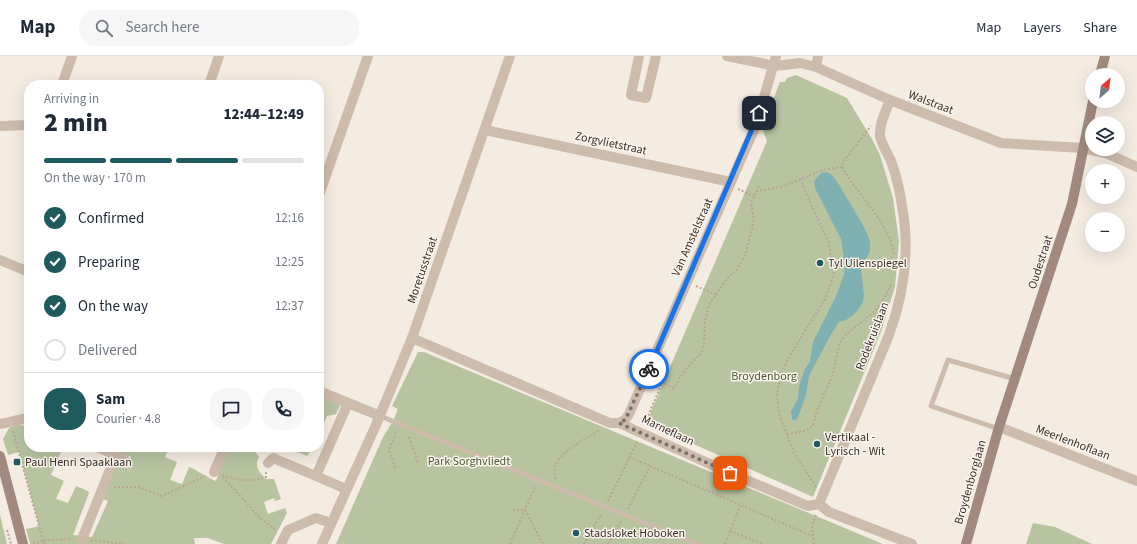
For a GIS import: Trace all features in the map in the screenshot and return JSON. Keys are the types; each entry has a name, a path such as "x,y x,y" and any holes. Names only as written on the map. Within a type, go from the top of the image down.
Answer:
{"street":[{"path":"64,80 72,56"},
{"path":"211,80 219,56"},
{"path":"324,181 368,56"},
{"name":"Moretusstraat","path":"322,544 346,488 380,416 412,338 510,56"},
{"path":"639,56 631,95 646,98 656,56"},
{"name":"Walstraat","path":"727,56 800,63 816,67 890,100 1001,143 1082,148 1108,154 1137,167"},
{"path":"816,67 818,56"},
{"path":"1102,68 1105,56"},
{"name":"Van Amstelstraat","path":"615,423 625,420 646,376 685,282 756,124 775,61"},
{"name":"Rodekruislaan","path":"819,504 825,493 856,412 889,335 895,318 903,282 906,244 902,207 891,163 880,136 882,123 890,100"},
{"name":"Oudestraat","path":"999,428 1072,204 1082,148 1091,108"},
{"path":"0,126 24,125"},
{"name":"Zorgvlietstraat","path":"485,130 724,179 730,184"},
{"path":"0,260 24,270"},
{"name":"Marneflaan","path":"412,338 615,423 641,432 730,473 808,506 819,504 829,512 912,544"},
{"path":"324,393 380,416"},
{"path":"316,476 348,403"},
{"path":"5,423 24,421"},
{"name":"Meerlenhoflaan","path":"999,428 1137,481"},
{"name":"Broydenborglaan","path":"966,544 999,428"},
{"path":"82,539 102,487 120,457 108,452"},
{"path":"214,472 223,452"},
{"path":"0,456 23,544"},
{"path":"268,463 273,458 346,488"},
{"path":"283,540 288,530 316,518 331,523"}],"lane":[{"path":"999,428 931,406 948,360 1015,379"},
{"path":"380,416 539,478 698,544"}],"path":[{"path":"882,123 870,126 843,162 842,167 851,183 880,219 888,233 895,258"},
{"path":"756,191 781,187 823,170 842,167"},
{"path":"800,179 829,244 834,273 826,299 780,376 777,395 779,414 794,453 818,490 825,493"},
{"path":"730,184 754,196"},
{"path":"646,376 674,388 680,377 701,353 704,345 707,312 710,303 729,276 736,271 746,253 754,220 751,203 759,186"},
{"path":"787,434 809,429 813,424 816,413 833,374 839,344 844,336 875,311 886,296 892,280"},
{"path":"685,282 716,295"},
{"path":"641,432 662,383"},
{"path":"5,423 44,544"},
{"path":"560,487 554,473 559,458 615,423"},
{"path":"395,468 389,450 400,424"},
{"path":"406,426 418,462"},
{"path":"584,544 637,442"},
{"path":"629,457 812,536"},
{"path":"268,463 266,477 256,480 237,480 221,474 262,520 283,540"},
{"path":"608,544 626,514 650,466"},
{"path":"102,487 138,487 162,496 214,472"},
{"path":"510,544 539,478"},
{"path":"814,544 812,527 819,504"},
{"path":"725,544 740,506"},
{"path":"513,510 525,510"},
{"path":"525,510 543,544"},
{"path":"730,531 762,544"}],"green space":[{"name":"Broydenborg","path":"796,75 847,98 880,155 893,198 899,241 895,287 881,332 813,497 646,423 767,141 762,128 780,82 785,82 787,78"},
{"name":"Park Sorghvliedt","path":"418,352 424,352 883,544 336,544 383,437 393,421 398,409 392,406"},
{"path":"324,396 338,402 340,406 336,414 327,416 324,423"},
{"path":"17,425 24,426 24,452 61,452 51,475 64,481 56,499 68,503 76,486 88,491 89,493 73,535 92,537 108,501 103,499 117,465 123,462 128,463 131,457 119,452 167,452 165,457 177,462 170,480 182,484 189,467 216,481 222,463 229,452 255,452 259,457 257,463 258,469 266,479 274,479 281,499 275,501 274,498 264,502 268,514 285,508 287,513 271,544 224,544 208,538 194,538 195,544 30,544 26,529 39,526 19,452 8,455 3,439 9,428"},
{"path":"297,452 310,452 307,456"},
{"path":"0,515 7,544 0,544"},
{"path":"1033,523 1055,527 1092,544 1026,544"}],"water":[{"path":"826,172 831,174 838,183 864,227 870,241 870,251 861,269 864,296 863,302 858,310 846,320 839,322 830,336 809,376 806,395 798,417 796,420 792,420 791,411 798,399 799,387 804,371 810,361 813,342 836,296 844,275 845,266 841,239 815,188 814,181 821,173"}],"way so far":[{"path":"649,369 625,420 619,423 730,473"}],"place":[{"name":"Tyl Uilenspiegel","path":"820,263"},
{"name":"Vertikaal - Lyrisch - Wit","path":"817,444"},
{"name":"Paul Henri Spaaklaan","path":"17,462"},
{"name":"Stadsloket Hoboken","path":"576,533"}],"route":[{"path":"649,369 685,282 756,124 759,113"}]}
